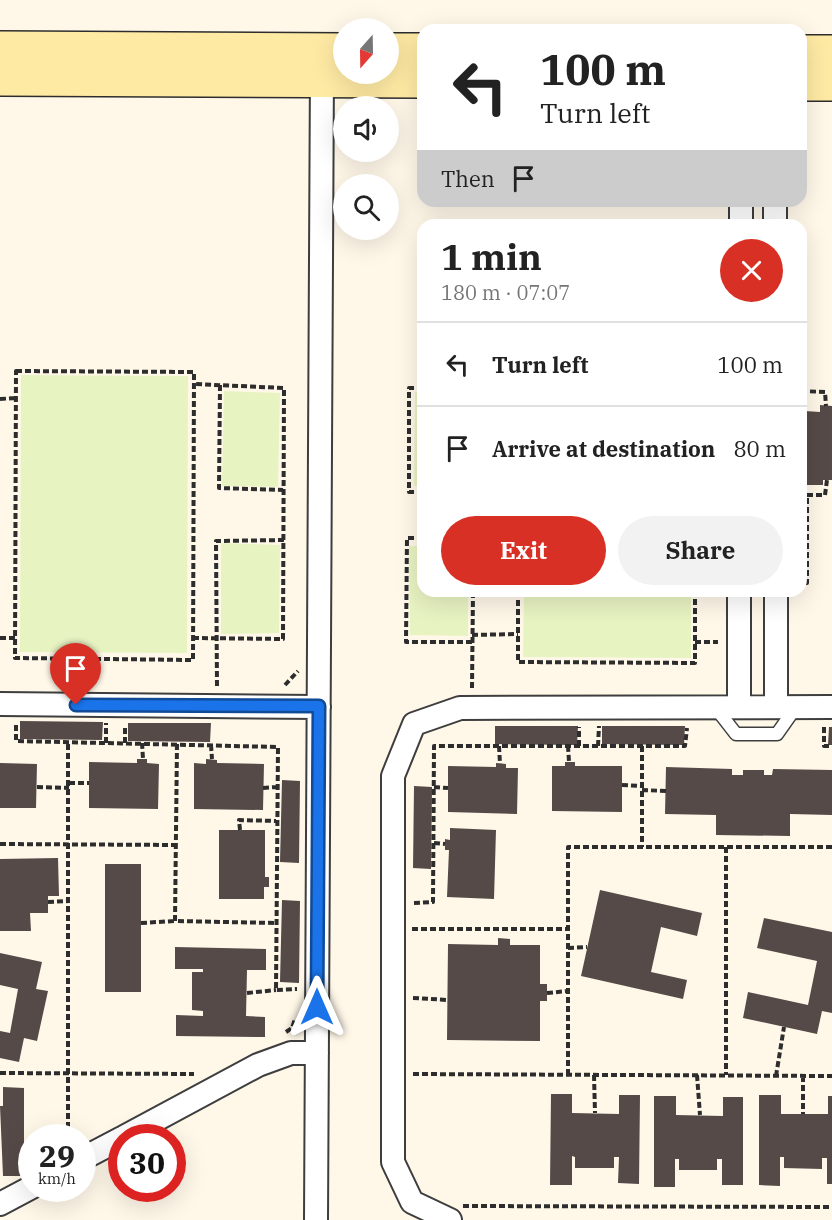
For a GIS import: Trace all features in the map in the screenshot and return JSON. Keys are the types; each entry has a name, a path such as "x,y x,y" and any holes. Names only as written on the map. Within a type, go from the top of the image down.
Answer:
{"main road":[{"path":"0,48 329,60 417,80"},
{"path":"399,50 417,50"},
{"path":"807,52 832,52"},
{"path":"0,79 329,60"},
{"path":"807,84 832,84"}],"street":[{"path":"316,1220 319,706 329,60"},
{"path":"739,597 739,707"},
{"path":"777,597 786,707"},
{"path":"8,711 319,706"},
{"path":"454,1213 412,1202 393,1162 393,776 414,724 460,708 832,707"},
{"path":"149,1124 258,1065 291,1053 317,1053"},
{"path":"0,1204 18,1194"}],"lane":[{"path":"716,707 736,734 777,734 786,707"}],"path":[{"path":"16,370 194,372 194,384 193,660 15,658 16,370"},
{"path":"193,638 283,639 284,540 284,388 194,384"},
{"path":"220,385 219,488 284,490"},
{"path":"417,388 409,388 409,492 417,492"},
{"path":"807,391 825,392 826,406"},
{"path":"0,399 16,399"},
{"path":"807,583 807,495 825,495 827,480"},
{"path":"417,538 406,538 406,642 472,642"},
{"path":"217,693 216,541 284,540"},
{"path":"471,695 473,597"},
{"path":"518,597 518,663 695,663 695,597"},
{"path":"472,635 518,634"},
{"path":"0,638 15,638"},
{"path":"695,642 729,642"},
{"path":"276,690 289,683 301,663"},
{"path":"8,711 16,741 278,747 276,990"},
{"path":"579,746 581,722"},
{"path":"410,905 433,902 435,746 685,746 687,722"},
{"path":"596,723 599,726 598,746"},
{"path":"815,723 824,723 824,746 832,746"},
{"path":"68,742 68,1124"},
{"path":"142,743 143,759"},
{"path":"175,921 177,744"},
{"path":"211,745 212,759"},
{"path":"499,746 500,764"},
{"path":"568,746 569,762"},
{"path":"642,746 642,847"},
{"path":"37,787 89,783"},
{"path":"622,785 666,790"},
{"path":"263,788 277,787"},
{"path":"434,787 448,788"},
{"path":"240,830 239,820 276,821"},
{"path":"434,843 446,844"},
{"path":"0,844 177,845"},
{"path":"726,847 726,1075"},
{"path":"568,1075 568,848 832,847"},
{"path":"48,902 69,902"},
{"path":"141,923 175,921 275,923"},
{"path":"410,927 413,930 568,929"},
{"path":"568,948 587,947"},
{"path":"247,993 300,989 300,999"},
{"path":"547,993 568,991"},
{"path":"409,1001 413,998 448,1000"},
{"path":"283,1033 292,1028 299,1009"},
{"path":"776,1076 784,1027"},
{"path":"409,1064 409,1074 832,1076"},
{"path":"0,1073 198,1074"},
{"path":"594,1075 595,1113"},
{"path":"697,1075 700,1115"},
{"path":"803,1076 803,1114"},
{"path":"454,1213 832,1207"}],"green space":[{"path":"21,375 188,376 187,653 20,652"},
{"path":"224,391 280,393 278,487 222,486"},
{"path":"415,392 417,392 417,486 414,486"},
{"path":"221,543 280,545 279,633 221,634"},
{"path":"409,546 417,546 417,597 468,597 468,636 410,635"},
{"path":"524,597 691,597 691,658 523,657"}],"building":[{"path":"820,405 832,406 832,480 823,480 823,485 807,485 807,411 820,412"},
{"path":"20,721 103,722 102,740 20,739"},
{"path":"128,723 211,723 210,742 128,741"},
{"path":"495,726 578,726 577,745 495,744"},
{"path":"602,726 685,726 684,745 602,744"},
{"path":"829,727 832,727 832,745 828,745"},
{"path":"137,759 147,759 147,763 159,764 158,809 89,808 89,762 137,763"},
{"path":"206,759 217,760 217,763 264,764 263,810 194,809 194,763 206,764"},
{"path":"565,762 575,762 575,766 622,766 622,812 552,811 552,766 565,766"},
{"path":"0,763 37,764 36,808 0,808"},
{"path":"496,763 506,764 506,768 518,768 517,814 448,812 448,766 496,767"},
{"path":"666,767 732,769 732,775 743,775 743,770 764,770 764,775 772,775 773,769 832,770 832,815 790,814 790,836 716,835 716,815 665,814"},
{"path":"282,780 300,781 299,863 280,862"},
{"path":"414,786 432,787 431,869 413,868"},
{"path":"450,828 496,830 494,899 447,897 449,850 445,850 445,839 450,840"},
{"path":"219,830 265,830 265,877 269,877 269,887 264,887 264,899 219,899"},
{"path":"58,858 59,896 48,896 48,913 30,913 31,931 0,931 0,859"},
{"path":"105,864 141,864 141,992 105,992"},
{"path":"600,890 702,913 697,936 661,927 651,972 687,980 683,999 581,976"},
{"path":"282,900 300,901 299,983 280,982"},
{"path":"764,918 832,932 832,1013 822,1011 817,1034 743,1018 748,992 808,1005 817,961 757,948"},
{"path":"498,938 510,939 510,945 540,945 540,984 547,984 547,1001 540,1001 540,1041 447,1040 448,944 498,945"},
{"path":"175,947 266,949 266,970 247,970 246,1016 265,1017 265,1037 176,1036 176,1015 203,1016 203,1011 192,1010 192,972 203,972 203,969 175,969"},
{"path":"0,953 42,962 36,989 48,991 37,1041 24,1038 19,1062 0,1058 0,1031 10,1033 18,989 0,985"},
{"path":"3,1087 24,1088 24,1124 18,1124 18,1176 3,1176 0,1106 3,1106"},
{"path":"551,1094 572,1094 572,1113 619,1114 619,1095 640,1095 639,1184 618,1183 619,1157 614,1157 614,1168 575,1168 575,1157 572,1156 572,1185 550,1185"},
{"path":"759,1095 781,1095 781,1114 828,1114 828,1096 832,1096 832,1184 827,1184 827,1158 822,1158 822,1169 784,1168 784,1157 780,1157 780,1186 759,1185"},
{"path":"654,1096 676,1096 676,1115 723,1116 723,1097 743,1097 743,1185 722,1185 722,1159 717,1159 717,1170 679,1170 679,1159 675,1159 675,1187 654,1187"}],"route":[{"path":"76,705 319,706 317,1007"}]}
